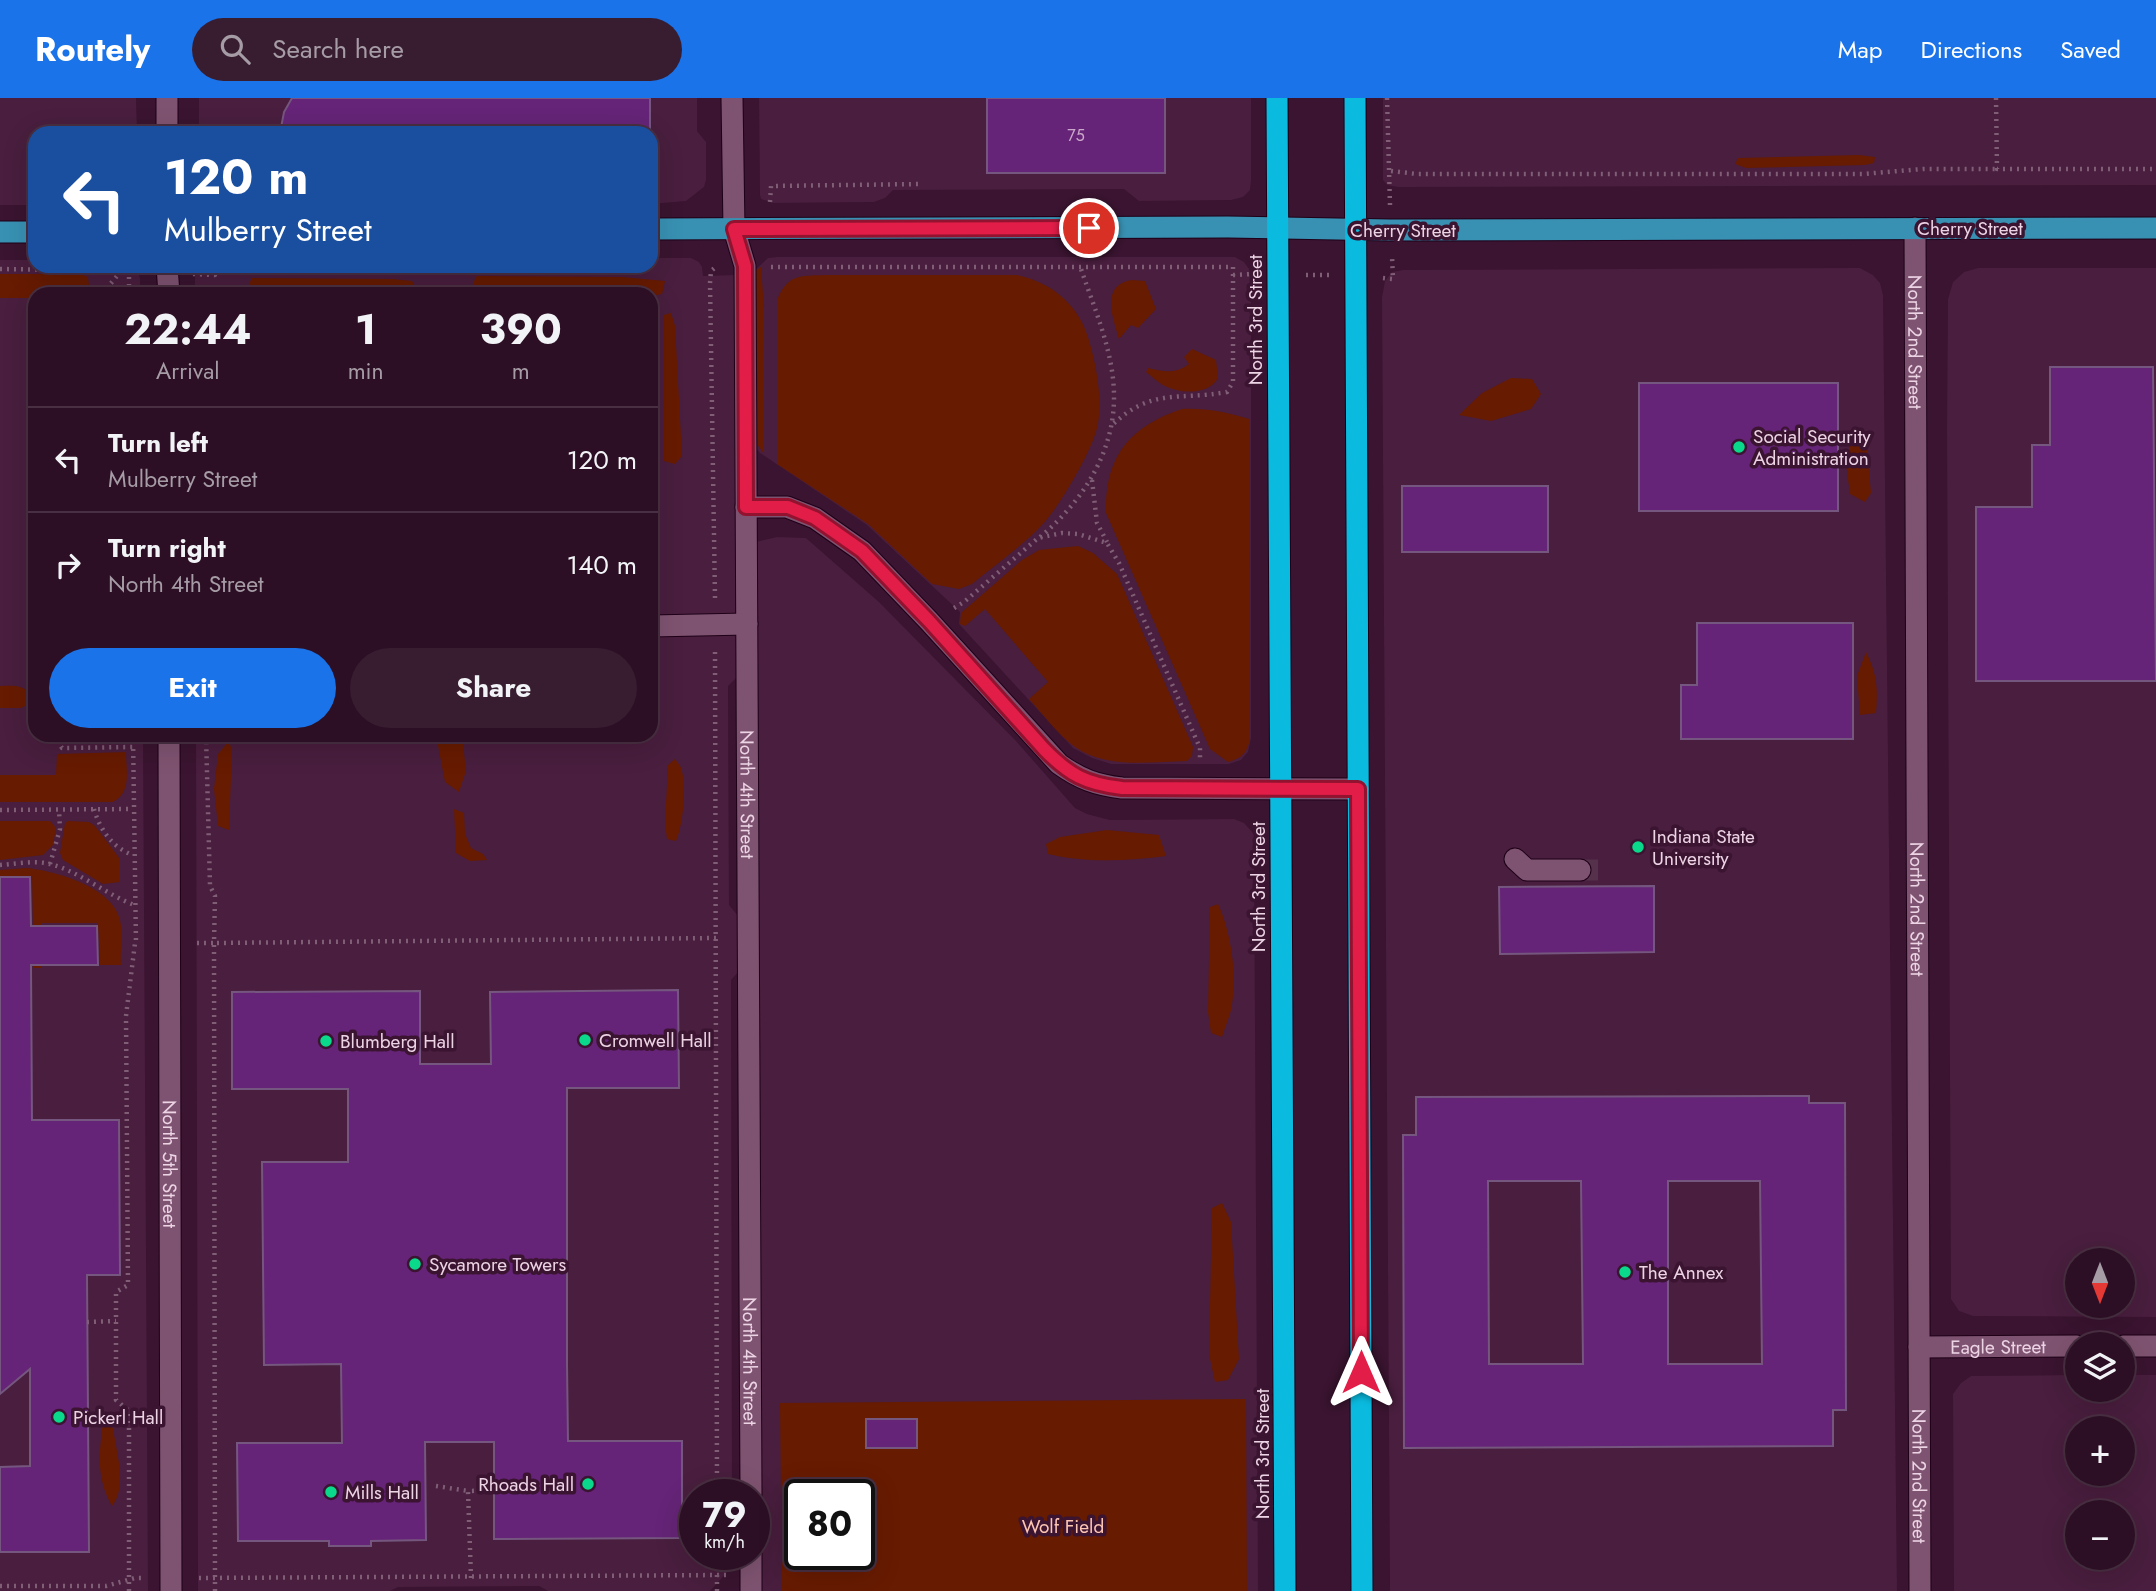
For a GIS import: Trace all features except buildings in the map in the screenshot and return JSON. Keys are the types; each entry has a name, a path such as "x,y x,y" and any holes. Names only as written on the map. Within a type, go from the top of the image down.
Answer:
{"highway":[{"name":"North 3rd Street","path":"1277,98 1285,1591"},
{"path":"1355,98 1362,1591"}],"main road":[{"name":"Cherry Street","path":"658,229 2156,228"},
{"path":"0,232 28,232"}],"street":[{"path":"167,98 167,126"},
{"name":"North 4th Street","path":"732,98 734,229 745,266 751,1479"},
{"name":"North 2nd Street","path":"1915,228 1920,1591"},
{"path":"746,507 788,507 815,518 862,551 1044,749 1076,777 1097,785 1122,788 1358,789"},
{"path":"658,626 747,624"},
{"name":"North 5th Street","path":"169,742 171,1585"},
{"path":"1515,859 1527,870 1580,870"},
{"name":"Eagle Street","path":"1919,1346 2065,1346"},
{"path":"2135,1346 2156,1346"}],"path":[{"path":"1996,98 1997,169"},
{"path":"1391,171 1417,174 1695,175 1863,174 1923,169 2156,169"},
{"path":"769,278 769,267 791,265 1233,267 1233,382 1227,392 1169,396 1144,402 1126,412 1111,426"},
{"path":"929,621 964,602 1069,511 1092,478 1111,426 1114,400 1107,349 1080,266"},
{"path":"0,269 28,269"},
{"path":"108,287 121,273"},
{"path":"710,283 715,625 716,1479"},
{"path":"1092,478 1097,523 1119,563 1200,748 1202,788"},
{"path":"1038,538 1062,533 1078,534 1107,543"},
{"path":"58,742 62,748 133,747"},
{"path":"0,810 132,809 133,742"},
{"path":"94,809 105,834 121,851 133,855"},
{"path":"50,864 60,829 59,810"},
{"path":"0,865 50,864 134,905"},
{"path":"215,1591 214,943 748,937"},
{"path":"129,1591 129,1411 116,1400 116,1292 128,1285 125,1016 135,943"},
{"path":"87,1322 116,1321"},
{"path":"436,1486 468,1491 504,1490"},
{"path":"468,1491 471,1578"},
{"path":"717,1570 717,1591"},
{"path":"0,1586 106,1586 129,1579 171,1585 215,1577 471,1578 717,1576 751,1573"}],"shaded area":[{"path":"0,98 136,98 137,126 28,126 28,205 0,205"},
{"path":"199,98 697,98 697,131 706,142 706,180 704,187 686,201 658,203 658,126 199,126"},
{"path":"759,98 1251,98 1250,190 1243,197 1231,200 1139,201 1124,189 893,190 885,198 874,202 774,203 761,199 760,195"},
{"path":"1383,98 2156,98 2156,185 1398,187 1387,185 1383,180"},
{"path":"1235,257 1244,262 1251,279 1251,738 1248,752 1241,760 1229,764 1111,764 1073,748 959,624 960,612 867,525 760,453 756,448 754,271 768,258"},
{"path":"658,258 691,258 699,262 703,276 735,275 740,674 728,686 729,905 740,918 740,970 731,980 732,1479 679,1479 679,1570 729,1570 710,1591 548,1591 539,1586 398,1587 390,1591 198,1591 196,742 658,742 658,287 195,287 195,273 658,273"},
{"path":"0,260 28,260 28,273 139,273 140,279 140,287 28,287 28,742 143,742 148,1591 0,1591"},
{"name":"Indiana State University","path":"1860,268 1873,275 1880,283 1883,295 1897,1591 1390,1591 1382,297 1385,281 1392,272 1403,270"},
{"path":"1978,268 2156,268 2156,1317 2135,1317 2135,1248 2065,1248 2065,1317 1973,1316 1959,1311 1951,1299 1947,428 1948,299 1953,282 1964,272"},
{"path":"777,537 806,538 879,602 1016,741 1075,808 1110,820 1234,819 1244,823 1254,834 1258,1591 761,1591 761,1570 770,1570 770,1479 760,1479 756,542"},
{"path":"2065,1375 2065,1402 2135,1402 2135,1375 2156,1375 2156,1591 1954,1591 1953,1394 1961,1383 1971,1376"}],"green space":[{"path":"1859,155 1875,157 1874,163 1746,168 1735,164 1738,158"},
{"path":"761,267 764,308 764,454 757,444 756,428 755,271"},
{"path":"0,274 80,274 88,277 89,287 28,287 28,298 0,298"},
{"path":"825,275 1017,275 1043,284 1064,299 1073,308 1086,331 1095,363 1099,394 1098,424 1090,448 1057,506 1041,526 972,584 959,589 932,584 868,524 777,464 777,300 785,285 795,278"},
{"path":"477,276 622,277 665,281 662,294 658,295 658,287 473,287"},
{"path":"252,278 393,279 412,281 416,287 251,287"},
{"path":"1132,280 1145,281 1156,309 1138,328 1131,325 1119,339 1112,312 1112,295 1122,283"},
{"path":"671,313 675,326 682,456 675,464 664,461 664,315"},
{"path":"1192,349 1216,360 1218,378 1208,388 1179,391 1162,385 1146,372 1148,368 1169,371 1184,367 1189,364 1184,357"},
{"path":"1511,378 1532,379 1541,394 1531,409 1491,421 1459,415 1482,393"},
{"path":"1182,409 1216,411 1249,419 1250,739 1243,754 1228,762 1210,749 1106,513 1110,476 1115,460 1124,446 1148,425"},
{"path":"1866,438 1871,493 1865,502 1850,494 1846,464 1851,439"},
{"path":"1078,546 1093,553 1117,574 1193,747 1192,756 1187,761 1129,763 1101,759 1075,747 1029,699 1048,682 985,609 965,626 960,624 961,613 1022,560 1039,550"},
{"path":"1866,652 1876,681 1876,713 1860,715 1857,676"},
{"path":"0,686 16,686 28,692 28,704 21,708 0,708"},
{"path":"229,742 232,751 229,830 218,826 214,789 218,754"},
{"path":"437,742 463,742 466,771 459,792 445,782"},
{"path":"126,752 125,787 119,798 113,802 0,802 0,775 56,775 57,754"},
{"path":"675,759 683,775 684,795 681,826 676,841 667,839 665,823 668,765"},
{"path":"454,809 464,813 465,834 471,848 483,854 487,860 470,861 456,853"},
{"path":"0,821 50,821 56,828 53,845 43,855 0,860"},
{"path":"89,822 95,826 120,859 120,882 103,884 63,860 60,853 65,823"},
{"path":"1107,830 1159,835 1166,856 1107,860 1048,854 1046,844 1060,837"},
{"path":"27,868 67,877 106,898 115,908 120,920 121,965 100,965 98,923 41,923 41,968 34,968 32,876 0,876 0,870"},
{"path":"1218,904 1229,940 1234,979 1231,1008 1222,1037 1211,1033 1208,1012 1210,907"},
{"path":"1222,1203 1231,1222 1239,1359 1228,1380 1215,1382 1209,1354 1212,1208"},
{"name":"Wolf Field","path":"1246,1399 1247,1591 782,1591 780,1403"},
{"path":"103,1422 113,1428 120,1468 119,1489 112,1506 101,1475"}],"tunnel":[{"path":"1580,870 1598,870"}],"place":[{"name":"Social Security Administration","path":"1739,447"},
{"name":"Indiana State University","path":"1638,847"},
{"name":"Cromwell Hall","path":"585,1040"},
{"name":"Blumberg Hall","path":"326,1041"},
{"name":"Sycamore Towers","path":"415,1264"},
{"name":"The Annex","path":"1625,1272"},
{"name":"Pickerl Hall","path":"59,1417"},
{"name":"Rhoads Hall","path":"588,1484"},
{"name":"Mills Hall","path":"331,1492"}],"route":[{"path":"1089,228 734,229 745,266 746,507 788,507 815,518 862,551 1044,749 1076,777 1097,785 1122,788 1358,789 1361,1372"}]}
